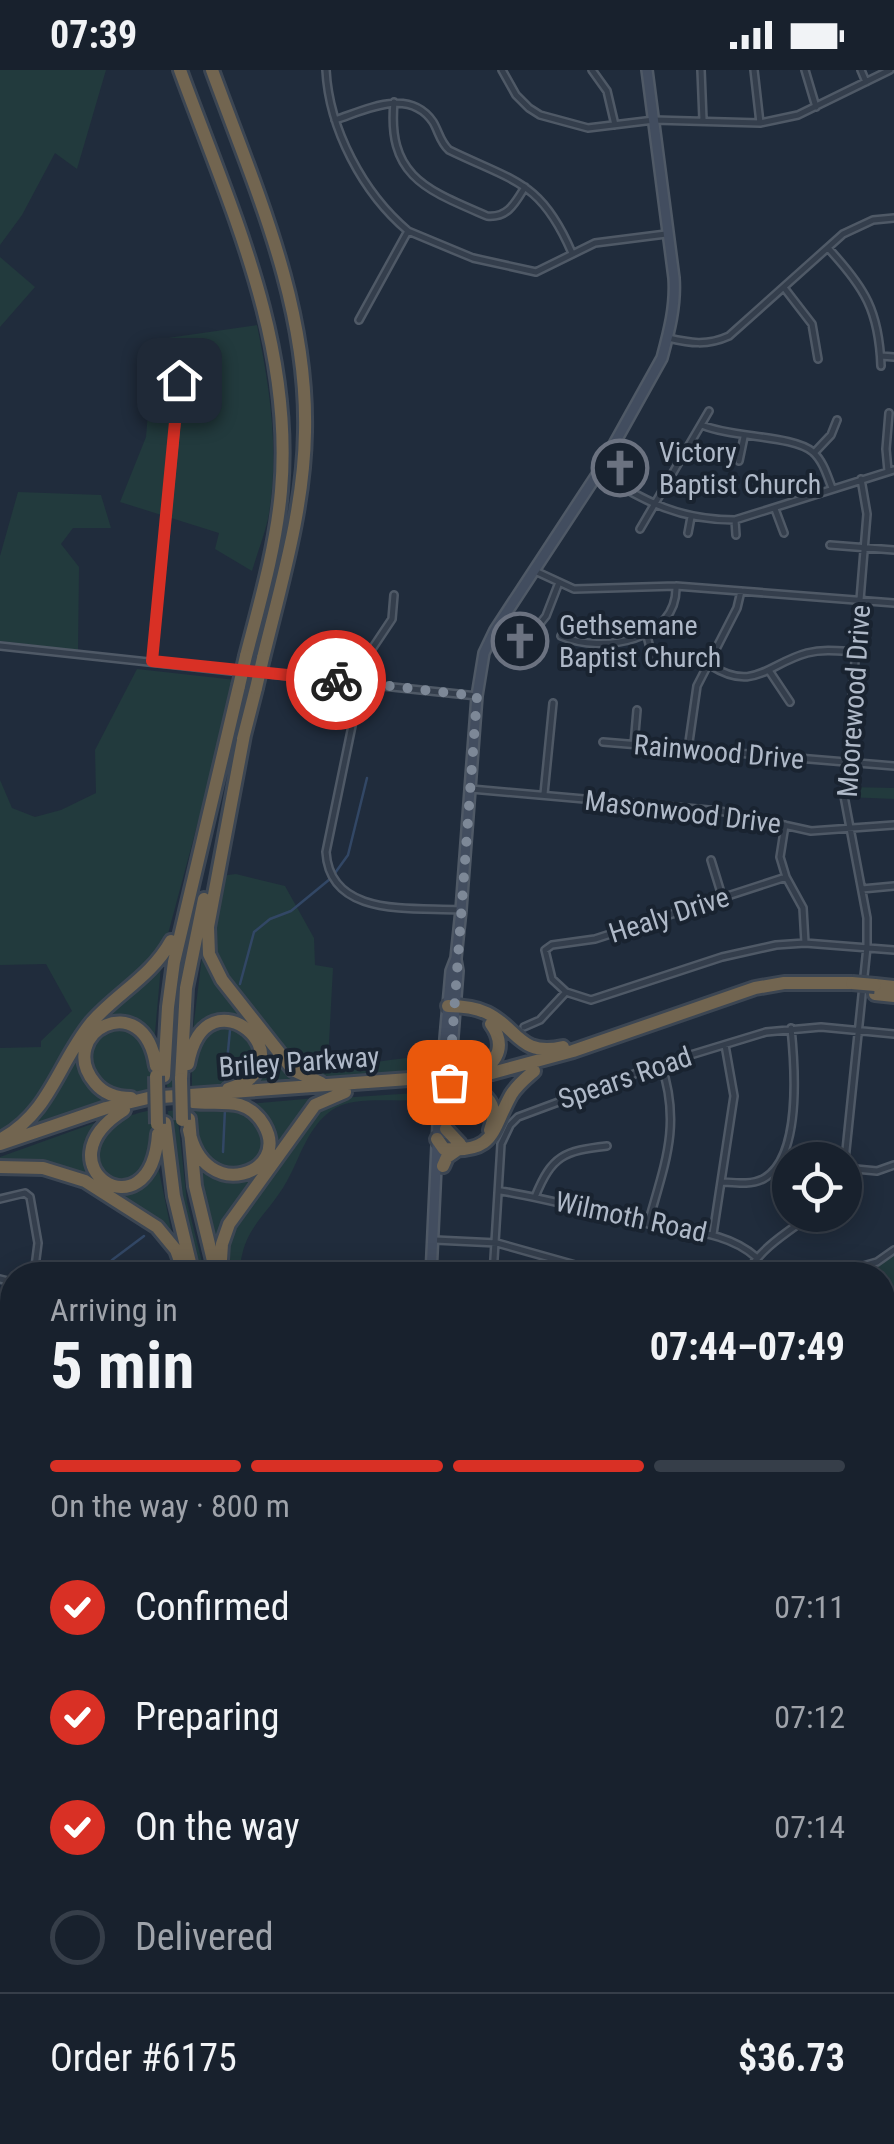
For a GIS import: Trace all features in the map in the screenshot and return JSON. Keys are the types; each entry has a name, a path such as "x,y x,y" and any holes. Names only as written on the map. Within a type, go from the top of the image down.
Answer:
{"highway":[{"path":"159,1072 174,962 279,508 282,442 280,388 263,299 180,70"},
{"path":"210,1262 194,1216 186,1123 184,1003 192,951 298,507 305,431 304,378 284,270 212,70"},
{"path":"188,1064 194,982 244,734"},
{"path":"124,1110 104,1124 92,1144 94,1169 104,1182 124,1188 141,1180 154,1166 160,1127 159,1072 171,941 200,821 224,746"},
{"path":"212,902 207,936 209,954 240,1004 297,1074 349,1088"},
{"path":"0,1145 41,1107 89,1026 153,969 171,941"},
{"name":"Briley Parkway","path":"349,1088 492,1073 573,1051 755,988 802,982 875,990 894,996"},
{"name":"Briley Parkway","path":"875,990 894,987"},
{"name":"Briley Parkway","path":"0,1145 106,1108 148,1098 454,1084 534,1071 756,996 852,988"},
{"path":"451,1009 485,1012 513,1036 538,1049 634,1030"},
{"path":"422,1079 479,1072 497,1056 500,1040 492,1025 451,1009"},
{"path":"184,1079 195,1040 218,1022 238,1022 258,1041 259,1063 248,1080 198,1098"},
{"path":"148,1098 115,1096 98,1087 86,1065 87,1044 103,1025 129,1024 150,1042 159,1072"},
{"path":"446,1143 474,1148 490,1138 512,1093 534,1071"},
{"path":"446,1143 478,1141 488,1134 494,1120 494,1110 480,1090 454,1084"},
{"path":"218,1262 230,1224 314,1106 349,1088"},
{"path":"186,1123 201,1161 225,1175 251,1171 263,1161 268,1148 265,1126 246,1107 198,1098"},
{"name":"Briley Parkway","path":"0,1145 124,1110 198,1098"},
{"path":"160,1127 186,1262"},
{"path":"443,1166 446,1143"},
{"path":"0,1167 43,1168 85,1181 158,1226 181,1262"}],"main road":[{"path":"432,1262 437,1191 446,1143 444,1102 451,1009 458,971 477,696 484,653 495,630 598,473 662,358 668,338 675,293 647,70"},
{"path":"437,1191 443,1166"}],"street":[{"path":"326,70 335,120 367,187 386,213 408,231 459,254 524,271 547,268 595,243 669,234"},
{"path":"502,70 516,96 540,115 578,127 654,120 760,123 816,108 890,70"},
{"path":"592,70 608,91 615,125"},
{"path":"701,70 703,120"},
{"path":"754,70 760,123"},
{"path":"805,70 816,108"},
{"path":"860,70 866,82"},
{"path":"335,120 394,102 415,106 426,114 449,150 525,186 549,207 572,253"},
{"path":"394,102 393,138 408,172 424,187 487,216 496,216 512,207 525,186"},
{"path":"668,338 694,344 715,343 729,336 858,226 894,218"},
{"path":"359,320 408,231"},
{"path":"828,248 858,280 873,308 880,336 881,366"},
{"path":"784,289 812,324 818,359"},
{"path":"152,661 183,349"},
{"path":"881,356 894,357"},
{"path":"640,529 710,411"},
{"path":"598,473 653,506 691,517 735,520 891,471 886,449 889,413"},
{"path":"814,453 838,420"},
{"path":"702,425 722,434 788,442 814,453 832,489"},
{"path":"739,462 744,437"},
{"name":"Moorewood Drive","path":"846,1142 867,947 867,918 844,796 868,514 861,479"},
{"path":"775,509 784,533"},
{"path":"688,533 691,517"},
{"path":"735,520 736,535"},
{"path":"830,545 894,550"},
{"path":"535,572 558,584 597,590 676,586 894,603"},
{"path":"519,650 546,616 558,584"},
{"path":"561,636 586,643 647,636 668,618 674,607 676,586"},
{"path":"688,749 697,686 737,608 741,591"},
{"path":"394,595 392,619 366,658 326,852 327,866 334,881 355,899 374,905 462,910"},
{"path":"647,636 652,656"},
{"path":"0,646 477,696"},
{"path":"710,665 728,676 746,678 770,672 806,653 856,652"},
{"path":"770,672 790,702"},
{"path":"544,795 553,702"},
{"path":"634,744 637,710"},
{"name":"Rainwood Drive","path":"603,742 894,766"},
{"name":"Masonwood Drive","path":"471,789 720,811 811,831 894,825"},
{"path":"786,825 780,857 803,908 806,943"},
{"path":"711,860 722,896"},
{"name":"Healy Drive","path":"566,992 552,979 546,964 545,950 552,946 595,939 786,876"},
{"path":"862,889 894,886"},
{"path":"524,1027 540,1020 566,992 591,1000 604,998 722,957 776,945 806,943 894,950"},
{"path":"724,1182 760,1181 784,1158 795,1076 791,1028"},
{"name":"Spears Road","path":"495,1262 501,1144 518,1118 660,1064 791,1028 894,1034"},
{"path":"714,1234 734,1096 725,1044"},
{"path":"648,1224 672,1134 671,1108 660,1064"},
{"path":"535,1196 555,1160 572,1150 607,1146"},
{"path":"862,1170 877,1172 894,1165"},
{"name":"Wilmoth Road","path":"500,1191 648,1224 714,1234 742,1245 756,1257"},
{"path":"0,1199 24,1193 30,1197 38,1243 36,1262"},
{"path":"753,1262 785,1232"},
{"path":"435,1240 497,1243 565,1262"}],"green space":[{"path":"0,70 106,70 77,169 55,153 22,215 0,245"},
{"path":"0,257 35,287 0,327"},
{"path":"257,325 269,397 273,470 268,519 252,571 215,549 219,533 120,502 146,437 154,340"},
{"path":"18,492 101,495 111,528 73,528 61,544 79,567 78,650 0,641 0,556"},
{"path":"137,669 236,680 168,934 163,948 108,1000 41,1101 0,1135 0,1048 41,1047 41,1041 72,1011 46,964 0,965 0,780 12,808 35,817 61,810 96,793 95,750"},
{"path":"848,787 894,788 894,799 847,797"},
{"path":"236,874 285,886 314,938 315,965 333,968 328,1062 418,1057 418,1063 434,1063 434,1070 324,1079 298,1069 215,963 211,923 220,876"},
{"path":"182,934 192,934 176,1087 167,1087 168,1046"},
{"path":"204,940 206,952 295,1081 243,1086 262,1061 236,1019 192,1038"},
{"path":"161,966 154,1044 109,1020 83,1059 115,1099 20,1132 84,1036"},
{"path":"221,1025 249,1033 256,1060 236,1079 192,1089 195,1051"},
{"path":"105,1028 134,1029 152,1060 152,1091 125,1095 101,1086 88,1058 97,1034"},
{"path":"416,1093 416,1100 350,1103 323,1117 287,1181 256,1224 241,1262 222,1262 236,1222 307,1116 339,1098"},
{"path":"316,1098 220,1235 212,1235 197,1164 230,1178 270,1152 248,1104"},
{"path":"216,1106 249,1114 261,1127 263,1147 259,1160 239,1172 204,1160 193,1128 192,1108"},
{"path":"152,1110 154,1139 143,1175 121,1184 100,1173 95,1149 102,1132 116,1121"},
{"path":"177,1110 187,1202 202,1262 193,1262 168,1111"},
{"path":"105,1121 89,1149 113,1189 158,1166 173,1239 76,1173 0,1165 0,1157"}],"waterway":[{"path":"335,873 348,855 367,778"},
{"path":"240,984 254,932 270,919 291,911 330,879"},
{"path":"225,1083 230,1030"},
{"path":"223,1152 225,1109"},
{"path":"110,1262 144,1236"}],"way so far":[{"path":"336,680 477,696 449,1082"}],"place":[{"name":"Victory Baptist Church","path":"620,468"},
{"name":"Gethsemane Baptist Church","path":"520,641"}],"route":[{"path":"179,380 152,661 336,680"}]}
